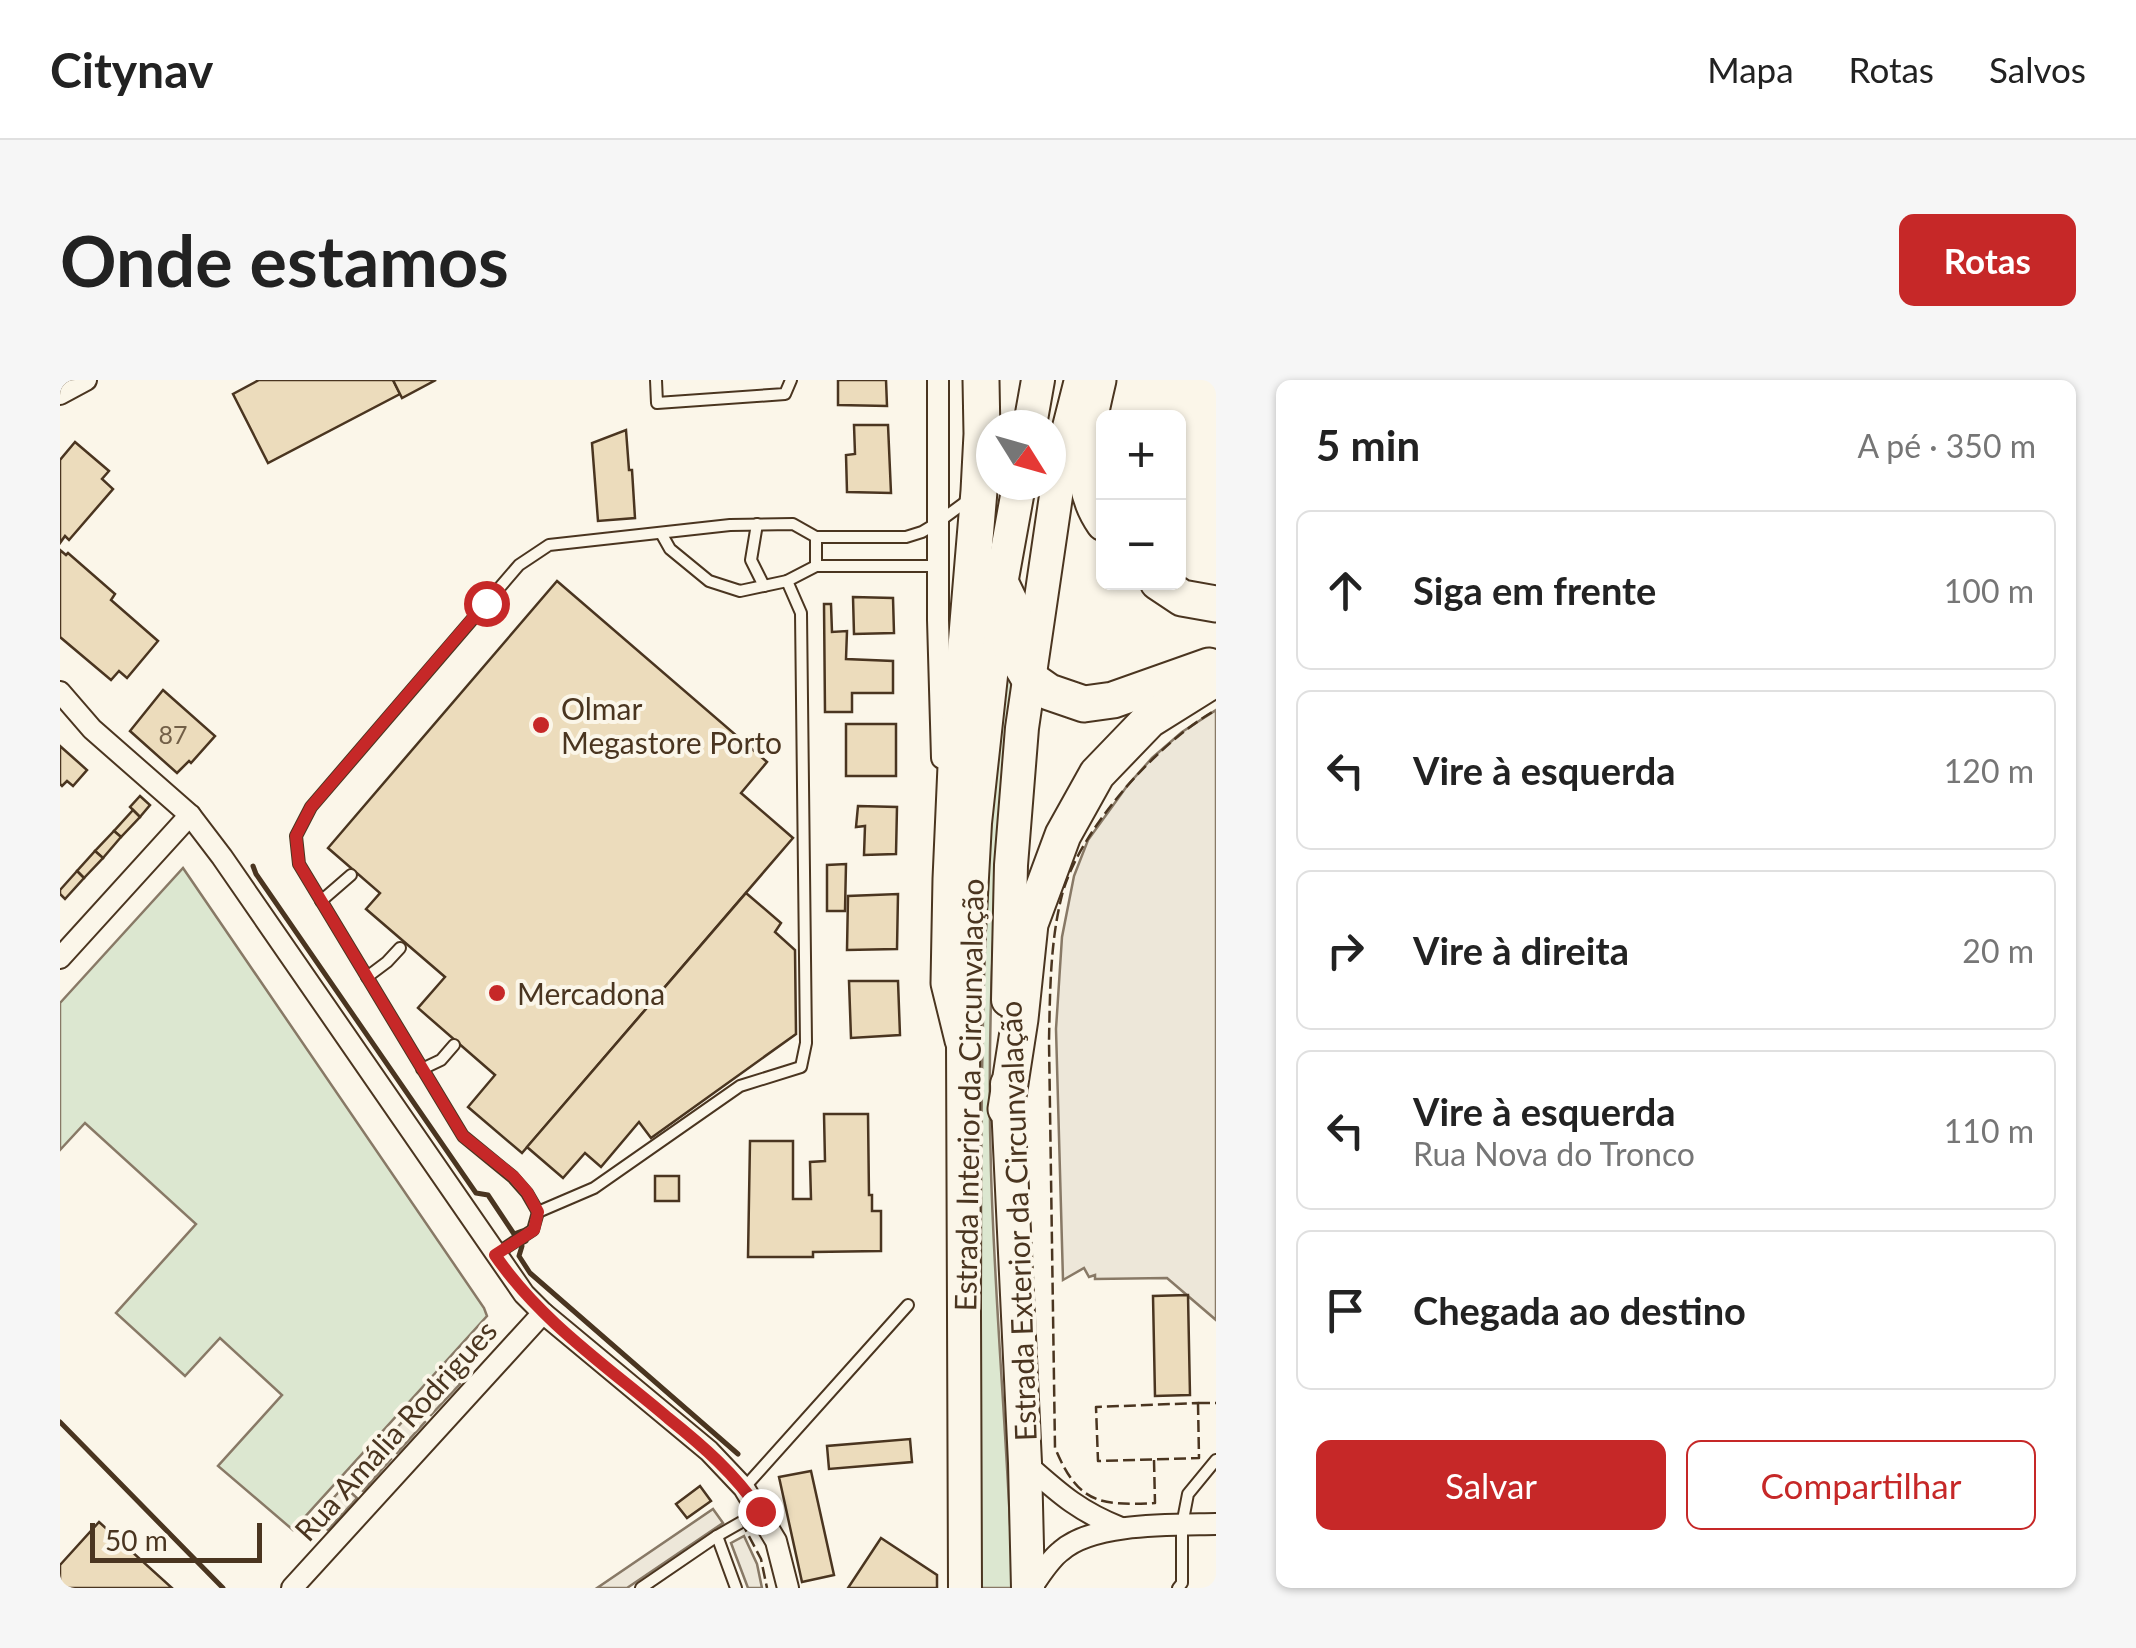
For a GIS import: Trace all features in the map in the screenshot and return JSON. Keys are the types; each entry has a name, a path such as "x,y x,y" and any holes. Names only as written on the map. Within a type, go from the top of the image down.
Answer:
{"highway":[{"path":"980,380 981,410"},
{"path":"1096,512 1084,454 1098,380"},
{"path":"963,1040 949,982 951,879 956,766 978,500"},
{"path":"1001,584 1013,609 1011,648 1029,678 1049,692 1084,704 1113,700 1216,664"},
{"path":"1170,590 1182,598 1216,604"},
{"path":"1006,1109 1030,924 1062,835 1096,774 1136,733 1149,720 1216,678"}],"main road":[{"path":"1033,410 1038,380"},
{"name":"Estrada Exterior da Circunvalação","path":"1029,1588 1006,1109 1011,865 1029,678 1062,455 1081,380"},
{"name":"Estrada Interior da Circunvalação","path":"965,1588 963,1040 975,823 1001,584 1016,500"}],"street":[{"name":"Estrada Interior da Circunvalação","path":"938,380 937,566 943,787 951,879"},
{"path":"60,394 83,382"},
{"path":"60,402 83,382"},
{"path":"60,692 92,729 190,814 524,1294 709,1451 744,1488 776,1540 788,1588"},
{"path":"60,958 190,814"},
{"name":"Rua Amália Rodrigues","path":"292,1588 543,1313"},
{"path":"1025,1463 1074,1506 1121,1528"},
{"path":"1029,1588 1062,1549 1085,1538 1121,1528 1216,1524"}],"lane":[{"path":"656,380 657,403 785,394 791,380"},
{"path":"495,1255 534,1230 538,1212 514,1177 463,1136 299,864 296,836 311,807 519,565 550,545 758,524 793,524 816,537 906,537 938,524 976,493"},
{"path":"758,524 752,560 764,586"},
{"path":"661,533 670,549 710,581 740,590 788,580 816,566 937,566"},
{"path":"816,537 816,566"},
{"path":"538,1212 594,1188 740,1086 801,1067 806,1042 801,613 788,580"},
{"path":"321,901 350,875"},
{"path":"366,977 400,948"},
{"path":"422,1069 441,1060 454,1045"},
{"path":"744,1488 908,1305"},
{"path":"1182,1586 1182,1525 1188,1494 1216,1460"},
{"path":"641,1588 760,1511"},
{"path":"716,1536 736,1588"}],"green space":[{"path":"1009,674 1013,679 994,925 990,1110 1013,1588 979,1588 984,970 997,752 1004,679"},
{"path":"183,868 487,1316 293,1530 218,1466 282,1395 220,1338 185,1376 116,1313 196,1224 85,1123 60,1150 60,1003"}],"shaded area":[{"path":"1216,710 1216,1320 1167,1278 1095,1279 1084,1268 1063,1280 1056,1029 1062,937 1074,876 1088,840 1152,758"},
{"path":"447,1372 460,1384 431,1415 419,1404"},
{"path":"413,1410 425,1422 397,1453 384,1442"},
{"path":"379,1448 391,1459 363,1491 350,1480"},
{"path":"344,1486 357,1498 328,1530 315,1519"},
{"path":"713,1509 723,1523 627,1588 597,1588"},
{"path":"744,1536 757,1564 762,1588 748,1588 731,1543"}],"building":[{"path":"259,380 393,380 400,394 268,463 233,394"},
{"path":"393,380 436,380 402,398"},
{"path":"838,380 886,380 887,406 838,405"},
{"path":"854,425 888,425 891,493 847,492 846,455 855,454"},
{"path":"626,430 635,518 598,521 592,443"},
{"path":"75,442 109,471 102,479 113,489 69,540 65,536 60,543 60,460"},
{"path":"60,550 115,594 111,600 158,641 127,678 119,671 111,680 60,637"},
{"path":"557,581 767,762 741,793 793,838 522,1153 468,1107 495,1075 418,1008 445,977 366,909 380,893 328,848"},
{"path":"853,597 893,598 894,633 854,634"},
{"path":"824,604 831,604 832,632 847,631 846,659 893,661 893,693 852,693 852,712 825,712"},
{"path":"163,690 215,736 177,773 130,731"},
{"path":"846,724 896,724 896,776 846,776"},
{"path":"60,746 87,770 73,786 67,781 60,784"},
{"path":"140,796 150,805 140,817 130,807"},
{"path":"858,806 897,807 896,854 864,855 865,826 856,827"},
{"path":"133,810 140,817 121,837 114,831"},
{"path":"114,831 121,837 103,858 95,851"},
{"path":"95,851 103,858 84,878 77,871"},
{"path":"846,864 845,911 827,911 827,865"},
{"path":"77,871 84,878 65,899 60,890"},
{"path":"746,893 781,923 775,932 795,950 796,1034 651,1138 639,1122 601,1167 585,1153 563,1178 527,1147"},
{"path":"898,894 897,949 847,950 848,896"},
{"path":"849,981 898,981 900,1035 851,1038"},
{"path":"824,1114 868,1114 869,1195 872,1211 881,1211 881,1251 748,1257 750,1141 793,1141 793,1199 811,1199 810,1162 825,1161"},
{"path":"655,1176 679,1176 679,1201 655,1201"},
{"path":"1188,1295 1190,1395 1155,1396 1153,1296"},
{"path":"910,1439 912,1462 829,1469 827,1446"},
{"path":"811,1471 834,1575 802,1582 779,1477"},
{"path":"700,1486 711,1501 687,1518 676,1504"},
{"path":"99,1522 172,1588 60,1588 60,1565"},
{"path":"881,1538 937,1575 937,1588 848,1588"}],"fence":[{"path":"1154,1460 1155,1503 1119,1503 1082,1490 1072,1480 1055,1448 1049,1041 1053,949 1062,895 1071,870 1103,816 1146,765 1193,724 1216,710"},
{"path":"1198,1403 1199,1458 1098,1461 1096,1407 1198,1403"},
{"path":"1198,1403 1216,1403"},
{"path":"741,1521 761,1559 767,1588"}],"wall":[{"path":"253,866 476,1193 488,1195 514,1234 522,1231"},
{"path":"526,1241 520,1244 519,1256 530,1273 738,1454"},
{"path":"60,1422 223,1588"}],"place":[{"name":"Olmar Megastore Porto","path":"541,725"},
{"name":"Mercadona","path":"497,993"}],"route":[{"path":"486,603 311,807 296,836 299,864 463,1136 514,1177 538,1212 534,1230 495,1255 543,1313 709,1451 760,1511"}]}
